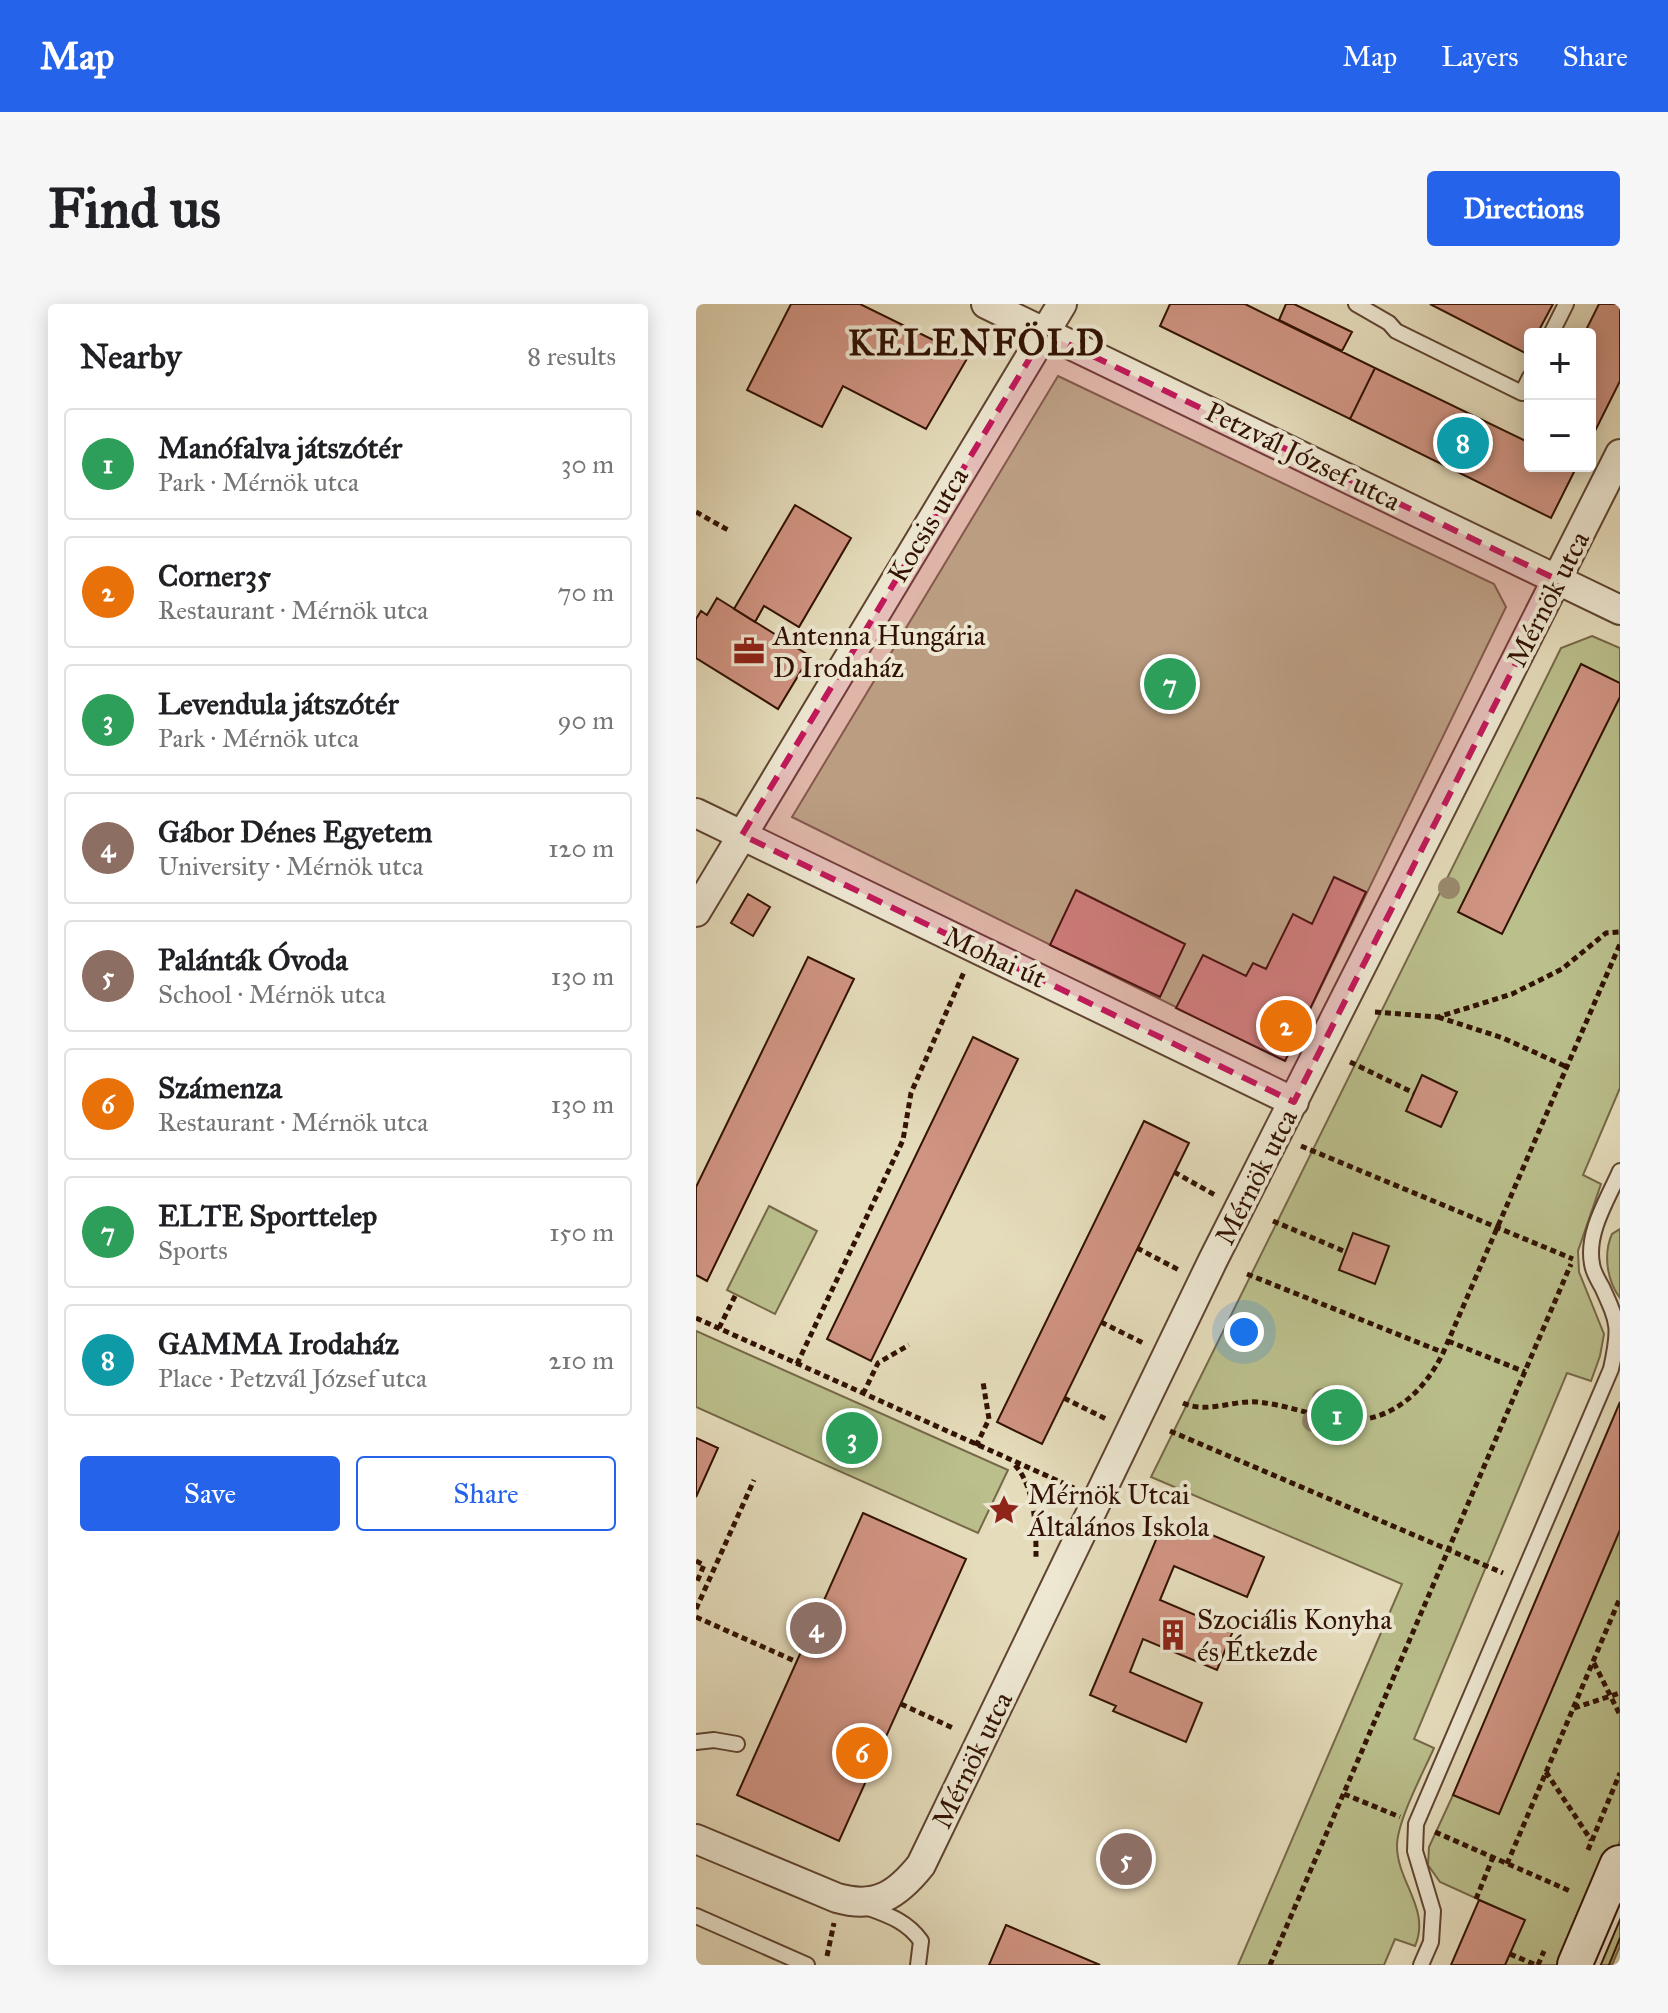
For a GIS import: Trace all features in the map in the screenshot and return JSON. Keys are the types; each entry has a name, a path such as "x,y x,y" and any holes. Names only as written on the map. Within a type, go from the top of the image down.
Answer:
{"main road":[{"path":"1578,1965 1606,1853"}],"street":[{"name":"Petzvál József utca","path":"986,304 1620,610"},
{"name":"Kocsis utca","path":"696,912 1062,304"},
{"name":"Mérnök utca","path":"855,1903 872,1903 888,1895 905,1885 921,1865 1213,1260 1620,454"},
{"name":"Mohai út","path":"696,813 1294,1102"},
{"path":"696,1839 855,1903"}],"lane":[{"path":"1356,304 1389,323 1396,331 1522,393 1524,389"},
{"path":"1554,328 1566,304"},
{"path":"1421,1965 1431,1942 1433,1911 1415,1851 1416,1824 1611,1369 1619,1340 1616,1320 1592,1266 1591,1250 1595,1228 1620,1171"},
{"path":"696,1742 714,1740 737,1744"},
{"path":"855,1903 899,1920 913,1930 921,1941 918,1965"},
{"path":"696,1916 807,1965"}],"path":[{"path":"696,512 728,530"},
{"path":"1438,1017 1512,994 1562,969 1606,933 1620,932"},
{"path":"1183,1403 1209,1408 1242,1401 1267,1403 1353,1422 1381,1417 1416,1394 1443,1353 1620,944"},
{"path":"797,1364 903,1140 911,1093 975,948"},
{"path":"1375,1012 1438,1017 1503,1038 1567,1067"},
{"path":"1350,1062 1414,1093"},
{"path":"1308,1149 1547,1248"},
{"path":"1174,1172 1220,1198"},
{"path":"1273,1221 1346,1252"},
{"path":"1137,1248 1184,1272"},
{"path":"1270,1965 1573,1259"},
{"path":"1247,1274 1443,1353"},
{"path":"719,1328 736,1294"},
{"path":"696,1318 1075,1489"},
{"path":"1101,1322 1147,1346"},
{"path":"1448,1341 1525,1372"},
{"path":"863,1394 878,1363 909,1345"},
{"path":"976,1446 989,1419 983,1382"},
{"path":"1064,1398 1109,1421"},
{"path":"1170,1431 1521,1581"},
{"path":"1012,1462 1026,1480 1031,1500 1036,1572"},
{"path":"696,1609 754,1480"},
{"path":"696,1561 704,1565 696,1584"},
{"path":"1507,1864 1620,1598"},
{"path":"696,1617 797,1662"},
{"path":"1593,1661 1620,1715"},
{"path":"1573,1708 1620,1693"},
{"path":"901,1704 960,1731"},
{"path":"1546,1772 1606,1853"},
{"path":"1344,1794 1416,1824"},
{"path":"1442,1835 1570,1891"},
{"path":"1476,1899 1493,1857"},
{"path":"1510,1954 1536,1965"}],"highlighted area":[{"path":"1045,333 1558,580 1294,1102 742,835"}],"green space":[{"path":"1058,376 1494,584 1506,607 1285,1061 792,817"},
{"path":"1592,636 1620,648 1620,1088 1583,1175 1601,1184 1578,1251 1579,1272 1604,1334 1600,1356 1591,1381 1567,1373 1414,1739 1434,1748 1406,1811 1397,1846 1398,1859 1419,1920 1415,1946 1395,1939 1384,1965 1238,1965 1402,1584 1151,1477 1561,648"},
{"path":"769,1206 817,1231 775,1314 727,1290"},
{"path":"1620,1229 1620,1298 1612,1284 1607,1259 1612,1234"},
{"path":"696,1331 1008,1470 978,1533 696,1407"},
{"path":"1620,1530 1620,1841 1568,1965 1505,1965 1524,1920 1440,1882 1428,1865 1429,1847 1453,1795 1499,1814"},
{"path":"1620,1896 1620,1946 1612,1965 1591,1965"}],"building":[{"path":"791,304 860,304 968,357 926,429 843,386 822,427 747,390"},
{"path":"1170,304 1245,304 1375,368 1350,419 1160,326"},
{"path":"1286,304 1294,304 1352,332 1342,351 1279,320"},
{"path":"1430,304 1553,304 1540,328 1524,328 1524,352"},
{"path":"1599,304 1620,304 1620,381 1596,429 1596,328 1587,328"},
{"path":"1375,368 1524,440 1524,472 1574,472 1551,518 1350,419"},
{"path":"795,505 851,538 799,627 764,606 755,622 734,609"},
{"name":"Antenna Hungária D Irodaház","path":"717,598 810,656 778,709 696,658 696,619 701,611 707,615"},
{"path":"1581,664 1620,683 1620,697 1502,934 1458,912"},
{"path":"1334,877 1366,892 1285,1061 1176,1008 1203,955 1246,976 1253,963 1266,969 1293,914 1312,924"},
{"path":"1076,890 1185,944 1160,997 1050,945"},
{"path":"748,894 770,907 753,936 731,923"},
{"path":"808,957 854,979 707,1281 696,1275 696,1187"},
{"path":"973,1037 1018,1059 871,1361 827,1339"},
{"path":"1422,1075 1457,1092 1441,1127 1406,1111"},
{"path":"1144,1121 1189,1143 1042,1444 997,1422"},
{"path":"1353,1233 1389,1246 1375,1284 1339,1270"},
{"path":"1620,1402 1620,1530 1499,1814 1453,1795"},
{"path":"696,1438 718,1448 696,1497"},
{"path":"863,1513 966,1559 839,1841 737,1795"},
{"name":"Szociális Konyha és Étkezde","path":"1164,1521 1189,1532 1191,1526 1264,1557 1247,1597 1174,1566 1160,1600 1233,1631 1217,1670 1143,1639 1130,1672 1202,1703 1186,1742 1113,1711 1116,1706 1090,1695"},
{"path":"1479,1900 1525,1920 1505,1965 1451,1965"},
{"path":"1006,1925 1100,1965 989,1965"}],"tram line":[{"path":"1594,1965 1620,1904"},
{"path":"1609,1965 1620,1938"}],"place":[{"name":"GAMMA Irodaház","path":"1463,443"},
{"name":"Antenna Hungária D Irodaház","path":"749,651"},
{"name":"ELTE Sporttelep","path":"1170,684"},
{"name":"Corner35","path":"1286,1026"},
{"name":"Manófalva játszótér","path":"1337,1415"},
{"name":"Levendula játszótér","path":"852,1438"},
{"name":"Mérnök Utcai Általános Iskola","path":"1004,1510"},
{"name":"Gábor Dénes Egyetem","path":"816,1628"},
{"name":"Szociális Konyha és Étkezde","path":"1173,1635"},
{"name":"Számenza","path":"862,1753"},
{"name":"Palánták Óvoda","path":"1126,1859"}],"district":[{"name":"KELENFÖLD","path":"977,343"}]}
